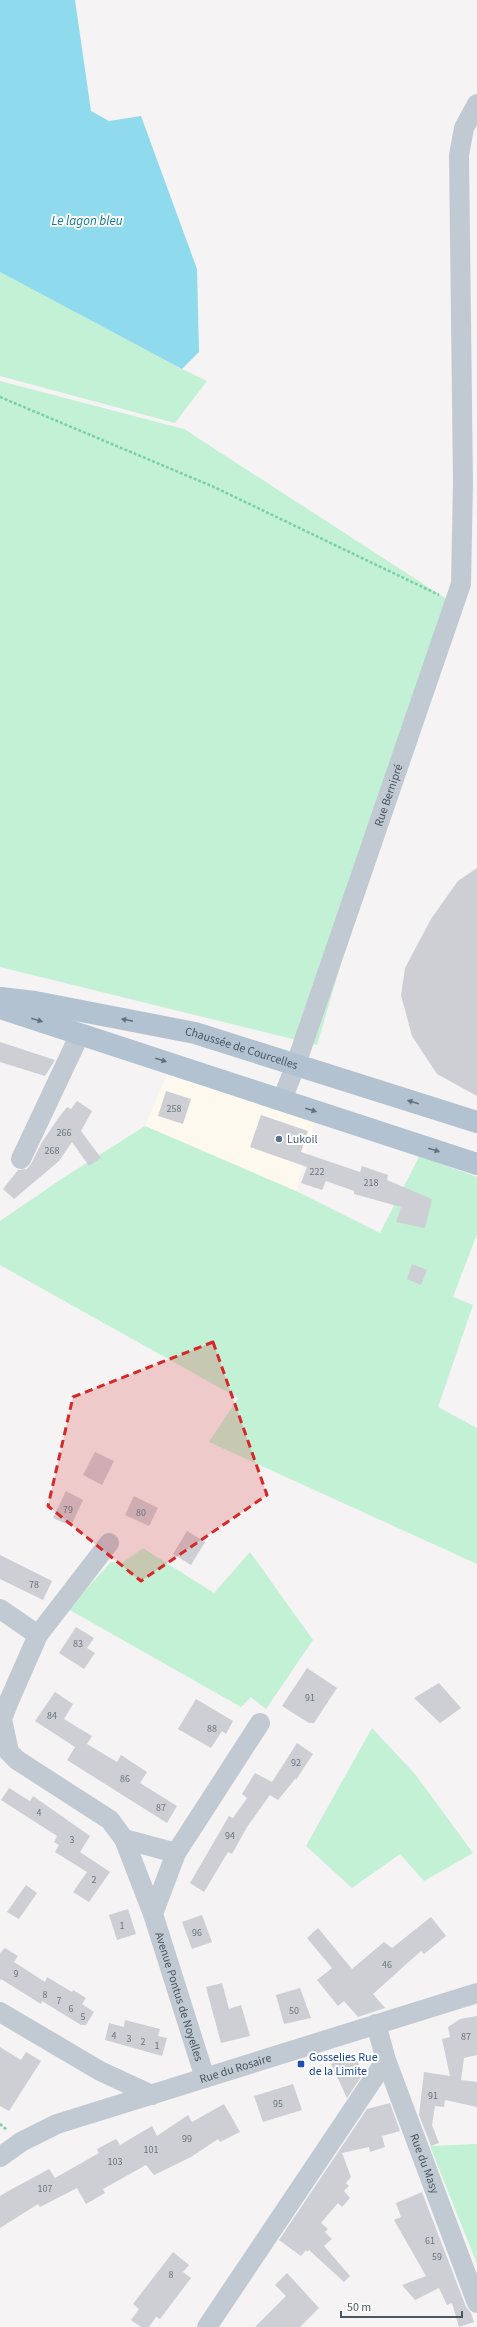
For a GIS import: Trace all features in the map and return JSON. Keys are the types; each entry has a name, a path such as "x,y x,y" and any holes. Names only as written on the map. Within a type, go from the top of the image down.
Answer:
{"main road":[{"name":"Chaussée de Courcelles","path":"0,998 93,1013 195,1033 477,1122"},
{"path":"0,1008 477,1164"},
{"path":"80,1034 93,1013"}],"street":[{"name":"Rue Bernipré","path":"282,1100 296,1064 461,584 463,483 470,433 460,155 464,128 477,104"},
{"path":"21,1159 80,1034"},
{"name":"Avenue Pontus de Noyelles","path":"108,1543 38,1635 2,1719 9,1752 17,1760 110,1820 124,1839 153,1914 205,2078"},
{"path":"0,1609 38,1635"},
{"path":"153,1914 176,1853 260,1722"},
{"path":"124,1839 176,1853"},
{"name":"Rue du Rosaire","path":"0,2157 21,2142 57,2124 477,1993"},
{"path":"0,2012 100,2071 152,2095"},
{"name":"Rue du Masy","path":"376,2024 386,2060 477,2303"},
{"path":"207,2327 386,2060"}],"path":[{"path":"0,397 214,487 455,603"}],"highlighted area":[{"path":"213,1342 267,1495 141,1581 48,1506 73,1397"}],"shaded area":[{"path":"170,1067 317,1112 296,1191 145,1126"}],"green space":[{"path":"0,272 207,381 175,423 0,376"},
{"path":"0,381 184,429 448,600 317,1045 0,967"},
{"path":"145,1126 296,1191 380,1233 421,1153 436,1162 477,1177 477,1234 453,1297 473,1305 438,1407 477,1428 477,1564 209,1442 238,1398 0,1265 0,1221 63,1178"},
{"path":"143,1548 214,1593 250,1552 313,1640 266,1709 251,1697 241,1707 68,1609 111,1562 122,1563"},
{"path":"372,1728 415,1774 473,1853 424,1881 400,1854 352,1888 306,1846"},
{"path":"477,2144 477,2264 430,2146"}],"water":[{"name":"Le lagon bleu","path":"0,0 75,0 91,111 109,121 141,116 197,269 199,352 182,369 0,272"}],"building":[{"path":"477,868 477,1096 437,1074 412,1036 401,995 405,968 431,919 458,881"},
{"path":"0,1042 55,1060 45,1076 0,1062"},
{"path":"166,1091 191,1099 183,1124 158,1116"},
{"path":"77,1101 92,1111 81,1131 101,1158 89,1166 72,1142 59,1161 14,1199 3,1189 18,1170 27,1169 42,1142 57,1120 67,1107 71,1109"},
{"path":"261,1115 308,1131 301,1152 360,1172 362,1166 388,1175 387,1180 432,1199 425,1228 396,1222 401,1207 354,1194 354,1191 326,1181 322,1190 301,1183 307,1167 250,1147"},
{"path":"412,1264 427,1270 421,1285 407,1279"},
{"path":"95,1452 114,1461 102,1485 83,1475"},
{"path":"66,1491 83,1500 71,1526 53,1518"},
{"path":"134,1496 158,1508 149,1526 125,1515"},
{"path":"187,1531 205,1542 191,1565 173,1554"},
{"path":"0,1555 52,1581 43,1600 0,1579"},
{"path":"76,1627 94,1638 87,1648 95,1653 84,1669 59,1653"},
{"path":"307,1668 337,1688 314,1723 309,1723 282,1706"},
{"path":"439,1683 461,1708 440,1723 414,1698"},
{"path":"55,1692 73,1704 64,1719 92,1736 87,1744 117,1762 121,1755 147,1772 140,1783 177,1806 167,1823 67,1760 75,1747 35,1721"},
{"path":"196,1699 233,1721 226,1734 222,1731 211,1748 178,1729"},
{"path":"297,1743 313,1754 296,1780 296,1778 278,1800 270,1795 247,1827 232,1854 228,1852 204,1892 190,1883 229,1816 233,1818 247,1798 242,1794 255,1773 272,1782"},
{"path":"9,1788 30,1801 33,1796 90,1836 80,1852 110,1872 89,1902 73,1892 87,1872 55,1852 59,1845 54,1842 57,1836 1,1800"},
{"path":"26,1885 37,1893 19,1919 7,1912"},
{"path":"128,1909 136,1934 117,1940 109,1915"},
{"path":"202,1915 212,1942 192,1949 182,1922"},
{"path":"431,1917 446,1936 424,1954 421,1951 373,1994 385,2008 358,2017 344,2001 338,2006 317,1980 332,1968 307,1938 318,1928 352,1969 384,1942 392,1948"},
{"path":"5,1948 18,1956 14,1962 45,1982 47,1977 72,1992 73,1990 86,1998 82,2004 94,2012 86,2025 81,2025 42,2001 41,2004 1,1979 0,1981 0,1953"},
{"path":"222,1983 229,2009 241,2005 250,2036 221,2043 206,1987"},
{"path":"300,1988 311,2018 284,2024 276,1995"},
{"path":"477,2016 477,2055 464,2058 461,2080 477,2082 477,2107 445,2100 444,2107 435,2106 432,2125 439,2143 431,2146 419,2115 424,2072 450,2076 442,2039 450,2037 448,2027 460,2019"},
{"path":"125,2020 160,2029 158,2036 167,2038 162,2056 105,2040 109,2023 124,2027"},
{"path":"0,2047 21,2060 26,2052 41,2061 9,2111 0,2106"},
{"path":"351,2054 353,2060 356,2058 363,2074 347,2098 331,2064"},
{"path":"293,2084 302,2110 263,2122 254,2096"},
{"path":"390,2103 400,2131 382,2136 385,2147 370,2152 369,2147 342,2153 351,2177 346,2183 349,2186 344,2191 350,2198 342,2207 338,2203 321,2223 328,2229 325,2232 332,2239 324,2246 350,2276 344,2282 309,2250 307,2252 306,2250 301,2256 279,2240 367,2109"},
{"path":"224,2104 240,2132 220,2142 218,2139 191,2157 154,2175 146,2165 103,2189 105,2193 86,2204 77,2188 40,2207 38,2204 0,2228 0,2196 12,2189 49,2169 55,2178 99,2153 97,2149 116,2139 120,2145 152,2126 157,2136 188,2115 192,2122"},
{"path":"422,2192 466,2307 471,2313 474,2322 459,2327 452,2303 447,2305 439,2288 415,2300 402,2285 426,2276 394,2220 401,2217 396,2203"},
{"path":"173,2252 189,2265 183,2272 191,2278 160,2319 156,2317 149,2327 141,2327 131,2320 139,2309 133,2304"},
{"path":"287,2273 319,2308 300,2327 255,2327 286,2296 275,2285"}],"place":[{"name":"Lukoil","path":"279,1139"},
{"name":"Gosselies Rue de la Limite","path":"301,2064"}]}
